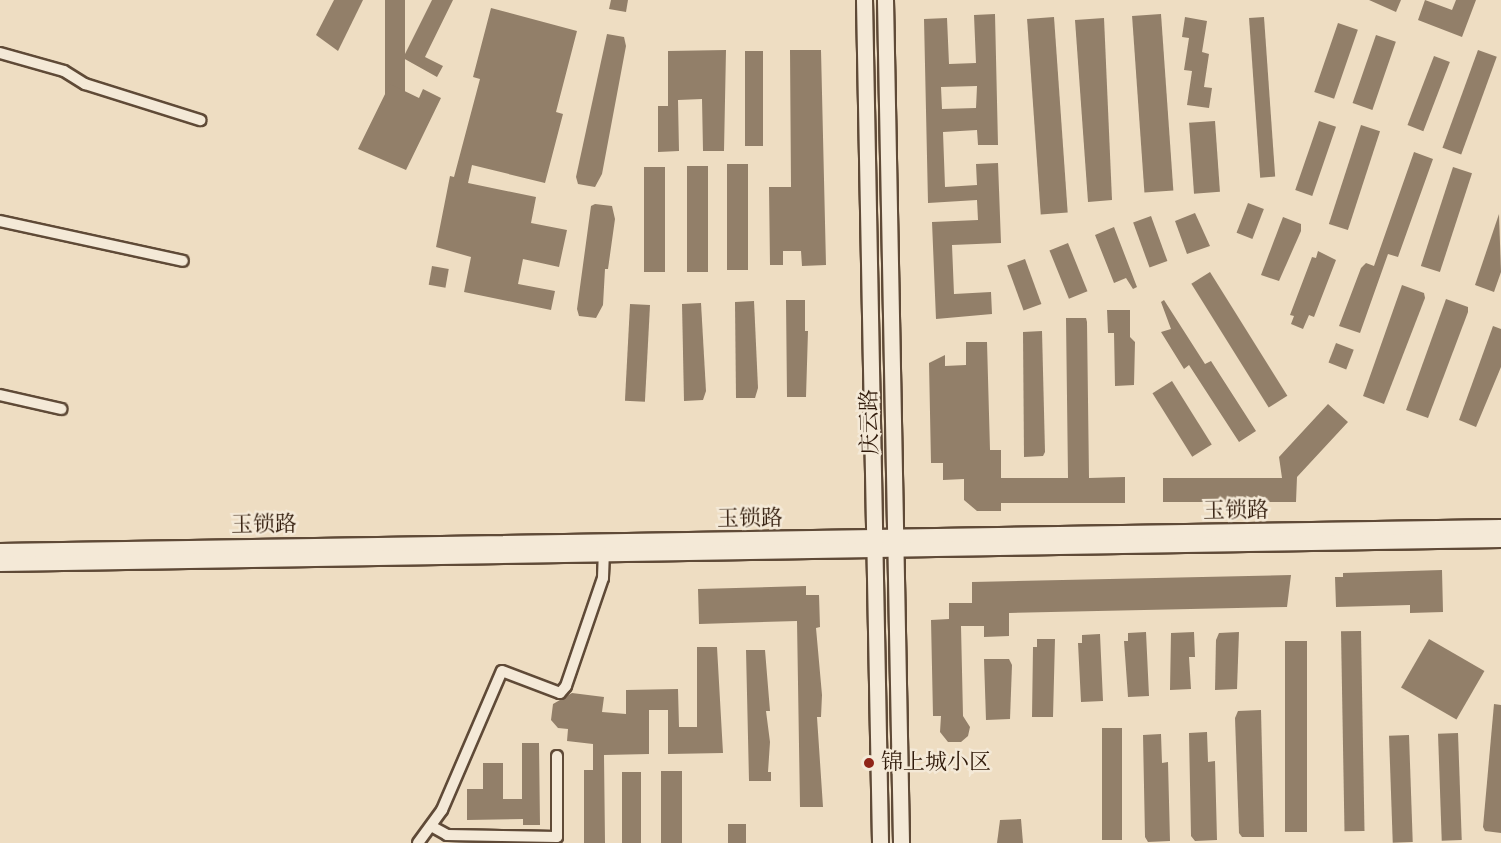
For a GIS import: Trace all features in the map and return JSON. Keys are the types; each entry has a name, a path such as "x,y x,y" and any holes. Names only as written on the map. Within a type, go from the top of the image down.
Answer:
{"main road":[{"name":"庆云路","path":"864,0 880,843"},
{"name":"庆云路","path":"885,0 901,843"}],"street":[{"path":"0,53 64,71 85,84 200,120"},
{"path":"0,221 183,261"},
{"path":"0,395 61,409"},
{"name":"玉锁路","path":"0,564 604,555 895,544 1501,527"},
{"name":"玉锁路","path":"895,544 1501,540"},
{"name":"玉锁路","path":"0,550 874,545"},
{"path":"418,843 442,810 501,671 560,693 566,686 603,578 604,555"},
{"path":"431,826 447,835 557,837 557,756"}],"building":[{"path":"334,0 363,0 338,51 316,35"},
{"path":"385,0 405,0 405,148 385,148"},
{"path":"432,0 453,0 425,57 443,66 437,77 403,58"},
{"path":"611,0 628,0 626,12 609,9"},
{"path":"1369,0 1401,0 1396,12"},
{"path":"1425,0 1452,10 1456,0 1476,0 1462,37 1418,20"},
{"path":"491,8 577,31 556,112 563,114 545,183 472,165 468,183 536,197 531,223 567,230 559,267 523,259 518,284 555,291 551,310 464,292 471,257 436,247 450,176 454,177 480,79 473,77"},
{"path":"995,14 998,145 978,145 977,130 943,132 945,187 977,185 976,164 998,163 1001,243 952,245 954,294 991,292 992,314 936,319 932,222 978,220 977,200 928,203 924,19 947,18 949,64 976,63 974,15","holes":["977,86 976,108 942,109 941,87"]},
{"path":"1161,14 1173,191 1144,193 1132,16"},
{"path":"1054,17 1068,213 1041,214 1027,19"},
{"path":"1185,17 1207,21 1202,52 1209,54 1204,87 1212,88 1209,108 1187,105 1192,71 1184,70 1189,38 1182,37"},
{"path":"1264,17 1275,177 1260,178 1249,18"},
{"path":"1104,18 1112,200 1088,202 1075,20"},
{"path":"1338,23 1358,30 1334,99 1314,92"},
{"path":"607,34 624,37 626,46 602,174 595,187 578,184 576,177"},
{"path":"1376,35 1396,42 1372,110 1353,103"},
{"path":"726,50 724,151 703,151 702,99 678,100 679,151 658,152 658,106 668,106 668,51"},
{"path":"790,50 821,50 826,265 802,266 801,251 783,251 783,265 770,265 769,187 791,187"},
{"path":"1478,50 1497,57 1461,155 1442,148"},
{"path":"745,51 763,51 763,146 745,146"},
{"path":"1434,56 1450,62 1423,131 1407,125"},
{"path":"390,84 419,98 423,89 441,98 406,170 358,149"},
{"path":"1215,121 1220,192 1194,194 1189,123"},
{"path":"1319,121 1336,127 1312,196 1295,190"},
{"path":"1361,125 1380,131 1348,230 1329,224"},
{"path":"1414,152 1433,159 1398,257 1388,254 1360,333 1339,326 1361,268 1366,263 1374,266"},
{"path":"727,164 748,164 748,270 727,270"},
{"path":"687,166 708,166 708,272 687,272"},
{"path":"644,167 665,167 665,272 644,272"},
{"path":"1453,167 1472,173 1440,272 1421,266"},
{"path":"1248,203 1264,209 1252,239 1237,233"},
{"path":"595,204 612,206 615,219 608,269 605,269 603,305 596,318 579,316 577,309 591,206"},
{"path":"1195,213 1210,246 1187,254 1175,221"},
{"path":"1499,214 1501,272 1494,292 1475,285"},
{"path":"1151,216 1167,261 1150,268 1133,222"},
{"path":"1283,217 1301,224 1301,231 1279,281 1261,275"},
{"path":"1114,227 1137,287 1133,289 1126,278 1114,283 1095,235"},
{"path":"1068,243 1087,291 1069,299 1049,250"},
{"path":"1318,251 1336,260 1314,317 1309,315 1303,329 1291,324 1294,316 1290,315 1312,257 1316,258"},
{"path":"1025,259 1041,304 1024,311 1007,265"},
{"path":"432,266 449,269 445,288 429,285"},
{"path":"1210,272 1287,396 1269,407 1191,284"},
{"path":"1402,285 1424,293 1425,298 1384,404 1363,396"},
{"path":"1446,299 1468,307 1468,312 1428,418 1406,410"},
{"path":"786,300 805,300 805,331 808,331 806,397 787,397"},
{"path":"1164,300 1205,364 1211,361 1256,431 1239,442 1189,365 1184,369 1161,332 1171,329 1161,302"},
{"path":"754,301 758,388 755,398 736,398 735,302"},
{"path":"701,303 706,391 703,400 684,401 682,304"},
{"path":"630,304 650,305 645,402 625,401"},
{"path":"1107,310 1130,310 1130,337 1135,342 1134,385 1115,386 1114,333 1108,333"},
{"path":"1066,318 1086,318 1087,322 1089,478 1125,477 1125,503 1001,503 1001,511 977,511 964,500 964,479 943,480 943,463 931,463 929,363 945,355 945,366 966,365 966,342 987,342 990,450 1001,450 1001,478 1068,478"},
{"path":"1493,326 1501,329 1501,367 1476,427 1459,420"},
{"path":"1042,331 1045,452 1043,456 1024,457 1023,332"},
{"path":"1336,343 1354,350 1346,369 1328,363"},
{"path":"1172,381 1212,445 1192,457 1152,393"},
{"path":"1328,404 1348,422 1297,477 1296,502 1163,502 1163,478 1282,478 1279,457"},
{"path":"1442,570 1443,612 1410,613 1410,605 1336,607 1335,577 1343,577 1343,573"},
{"path":"1291,575 1287,607 1009,613 1009,636 984,637 984,626 961,626 963,716 970,727 968,736 961,742 948,742 940,732 941,716 933,716 931,620 949,619 949,603 972,603 972,582"},
{"path":"806,586 806,595 819,595 820,627 816,628 822,695 821,717 817,717 823,807 800,807 797,621 699,624 698,589"},
{"path":"1341,631 1361,631 1364,831 1344,831"},
{"path":"1146,632 1149,696 1128,697 1124,641 1128,641 1128,633"},
{"path":"1194,632 1195,657 1189,657 1191,689 1170,690 1171,633"},
{"path":"1239,632 1237,689 1215,690 1216,640 1219,633"},
{"path":"1100,634 1103,701 1081,702 1078,643 1082,643 1082,635"},
{"path":"1037,639 1055,639 1053,717 1032,717 1033,647 1037,647"},
{"path":"1429,639 1484,671 1456,719 1401,687"},
{"path":"1285,641 1307,641 1307,832 1285,832"},
{"path":"697,647 717,647 723,753 668,754 668,710 649,710 649,754 604,755 605,843 584,843 584,770 593,770 593,744 567,741 568,729 558,728 551,720 553,704 572,693 604,697 602,712 626,714 626,690 678,689 679,727 697,727"},
{"path":"746,650 765,650 770,711 766,711 770,742 768,772 771,772 771,781 749,781"},
{"path":"984,659 1009,659 1012,665 1010,719 986,720"},
{"path":"1494,704 1501,705 1501,833 1485,831 1483,827"},
{"path":"1261,710 1264,837 1242,837 1239,833 1235,718 1238,711"},
{"path":"1102,728 1122,728 1122,840 1102,840"},
{"path":"1207,732 1208,762 1215,761 1217,840 1195,841 1191,836 1189,733"},
{"path":"1458,733 1462,840 1442,841 1438,734"},
{"path":"1161,734 1162,763 1168,762 1170,841 1148,842 1145,837 1143,735"},
{"path":"1409,735 1413,842 1393,843 1389,736"},
{"path":"522,743 539,743 540,825 523,825 523,819 467,820 467,789 483,789 483,763 503,763 503,799 522,799"},
{"path":"661,771 682,771 682,843 661,843"},
{"path":"622,772 641,772 641,843 622,843"},
{"path":"1021,819 1023,843 997,843 1000,820"},
{"path":"728,824 746,824 746,843 728,843"}],"place":[{"name":"锦上城小区","path":"869,763"}]}
